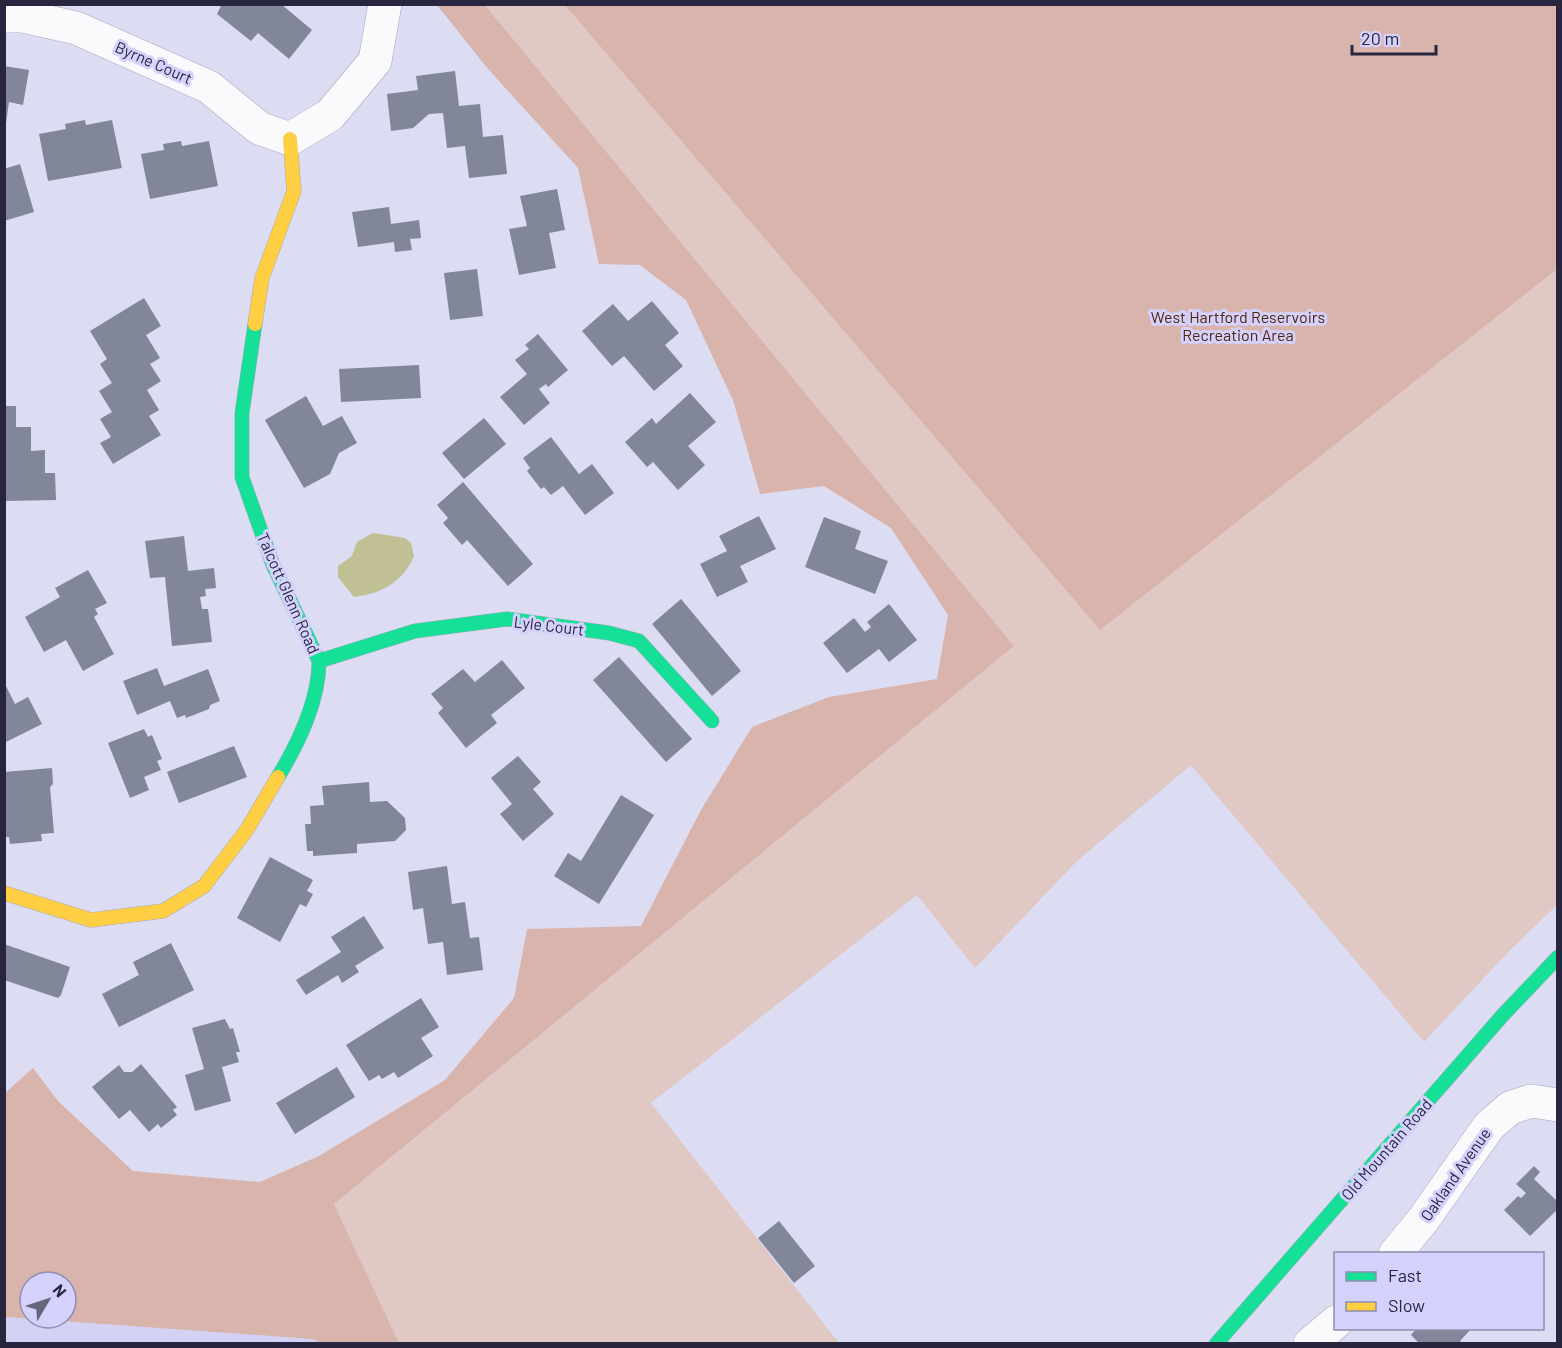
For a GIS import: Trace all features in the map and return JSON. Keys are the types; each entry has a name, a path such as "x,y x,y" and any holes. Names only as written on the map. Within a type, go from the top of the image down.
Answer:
{"street":[{"path":"290,139 330,115 375,61 385,4"},
{"name":"Byrne Court","path":"4,16 22,16 76,28 209,87 259,128 290,139"},
{"name":"Talcott Glenn Road","path":"4,893 91,920 163,911 204,886 246,831 287,762 312,706 319,678 319,661 273,566 242,477 240,448 242,413 262,278 294,191 290,139"},
{"name":"Lyle Court","path":"319,661 415,631 507,619 609,633 639,640 711,721"},
{"name":"Old Mountain Road","path":"1216,1344 1502,1016 1557,957"},
{"name":"Oakland Avenue","path":"1397,1252 1423,1220 1489,1126 1510,1108 1531,1101 1557,1105"},
{"path":"1310,1344 1334,1323"}],"shaded area":[{"path":"373,533 405,538 411,543 414,556 404,573 390,585 373,593 354,597 338,577 338,566 352,556 357,542"},
{"path":"4,1317 18,1318 18,1330 78,1330 78,1322 312,1339 322,1343 5,1343"}],"green space":[{"path":"437,5 485,5 1014,646 334,1204 399,1343 322,1343 312,1339 78,1322 78,1270 18,1270 18,1318 5,1317 5,1093 33,1068 58,1101 133,1171 260,1182 319,1156 445,1080 514,998 527,929 641,926 701,810 752,727 829,697 937,679 948,615 891,528 824,486 760,494 733,400 686,300 640,265 599,264 578,168 488,69"},
{"name":"West Hartford Reservoirs Recreation Area","path":"485,5 1557,5 1557,905 1510,950 1424,1042 1191,765 1077,861 975,968 917,895 651,1103 839,1343 399,1343 334,1204 1014,646"},
{"name":"West Hartford Reservoirs Recreation Area","path":"565,5 1557,5 1557,269 1100,630"}],"building":[{"path":"222,4 281,4 312,30 289,59 258,33 251,41 217,14"},
{"path":"4,66 29,70 23,105 9,102 6,123"},
{"path":"455,71 459,106 480,104 483,137 503,135 507,174 469,178 465,146 447,148 443,113 429,114 413,128 391,131 387,94 418,90 416,76"},
{"path":"85,120 86,125 112,120 122,168 48,181 39,134 66,129 65,124"},
{"path":"181,141 182,146 209,141 218,186 150,199 141,154 164,150 163,144"},
{"path":"20,164 34,212 4,221 4,169"},
{"path":"557,189 565,230 549,233 556,268 519,275 509,229 527,226 520,196"},
{"path":"389,207 391,224 419,220 421,238 410,239 412,250 395,252 394,242 358,247 352,212"},
{"path":"477,269 483,316 450,320 444,273"},
{"path":"144,298 161,326 146,335 160,358 150,364 161,381 147,390 159,410 149,416 161,435 113,464 100,443 111,437 100,419 112,412 99,391 112,383 100,364 107,359 90,331"},
{"path":"652,301 679,333 665,345 683,366 654,391 624,356 612,366 582,331 613,304 628,321"},
{"path":"538,334 568,370 548,387 546,384 539,389 550,403 524,425 500,397 527,374 515,360 529,349 525,345"},
{"path":"419,365 421,398 341,402 339,369"},
{"path":"690,393 716,422 688,446 705,465 678,490 653,462 647,467 625,442 652,418 656,424"},
{"path":"306,396 323,426 342,416 357,443 339,453 330,474 304,488 265,420"},
{"path":"4,406 16,406 16,427 31,427 31,451 45,450 45,473 55,473 56,500 4,501"},
{"path":"484,418 506,444 464,479 442,453"},
{"path":"551,437 579,474 592,464 614,493 585,515 563,486 551,495 544,487 541,489 527,471 530,468 523,458"},
{"path":"463,482 533,564 508,586 467,540 462,545 443,523 448,518 437,505"},
{"path":"759,516 776,549 740,566 748,582 717,597 700,564 727,551 719,536"},
{"path":"824,517 861,531 855,549 888,561 875,594 805,567"},
{"path":"184,536 188,571 214,568 216,588 205,589 206,596 200,597 202,609 208,609 212,642 172,646 165,577 150,578 145,541"},
{"path":"88,570 107,603 95,609 98,614 94,617 114,654 83,671 66,640 44,652 25,617 60,597 55,588"},
{"path":"681,599 741,671 712,696 652,624"},
{"path":"889,604 917,640 889,662 879,649 847,673 823,643 854,618 865,632 871,627 867,622"},
{"path":"619,657 692,739 666,762 593,680"},
{"path":"502,660 525,688 491,715 497,723 466,748 438,713 443,708 431,694 463,669 475,682"},
{"path":"157,668 164,686 208,669 220,701 210,705 209,709 186,718 185,715 177,718 170,701 137,715 123,681"},
{"path":"4,682 15,704 28,697 42,724 4,743"},
{"path":"144,729 148,737 152,735 162,759 157,761 161,770 144,777 149,790 130,798 108,743"},
{"path":"234,746 247,777 179,803 167,772"},
{"path":"518,756 541,782 533,789 554,814 523,841 500,814 512,804 491,778"},
{"path":"52,768 53,784 50,787 54,833 41,834 42,841 10,844 9,837 4,837 4,772"},
{"path":"369,782 370,802 387,801 405,818 406,830 395,841 357,844 357,853 313,856 313,851 307,851 305,824 311,824 310,806 324,805 322,786"},
{"path":"621,795 654,815 599,904 554,876 568,853 581,861"},
{"path":"270,857 313,880 307,891 313,894 306,907 300,904 280,942 237,918"},
{"path":"447,866 452,904 465,902 470,938 479,937 483,970 447,975 443,942 428,944 423,908 413,910 408,872"},
{"path":"364,916 384,948 355,966 359,972 342,983 338,975 306,995 296,980 341,952 331,937"},
{"path":"171,943 194,990 119,1027 102,994 139,975 133,962"},
{"path":"4,944 70,967 61,995 58,998 4,980"},
{"path":"421,998 439,1027 421,1038 433,1056 398,1078 394,1072 382,1079 379,1075 369,1081 346,1045"},
{"path":"225,1019 230,1029 233,1028 240,1052 236,1052 239,1062 222,1067 231,1101 195,1111 185,1075 204,1069 192,1028"},
{"path":"141,1064 177,1107 173,1110 177,1115 161,1128 158,1124 149,1132 130,1110 119,1119 92,1087 119,1065 124,1072 132,1072"},
{"path":"337,1067 355,1097 295,1134 276,1103"},
{"path":"1534,1166 1540,1172 1534,1179 1558,1202 1558,1209 1530,1236 1504,1210 1518,1196 1521,1198 1526,1193 1516,1184"},
{"path":"779,1221 815,1266 794,1283 758,1238"},
{"path":"1415,1330 1470,1330 1460,1341 1463,1344 1420,1344 1411,1335"}],"traffic: fast":[{"path":"255,324 242,413 242,477 273,565 319,661 312,706 293,750 278,777"},
{"path":"319,661 415,631 507,619 609,633 639,641 712,721"},
{"path":"1216,1344 1502,1016 1558,957"}],"traffic: slow":[{"path":"255,324 262,278 294,191 290,139"},
{"path":"4,893 91,920 163,911 204,886 246,831 278,777"}]}
